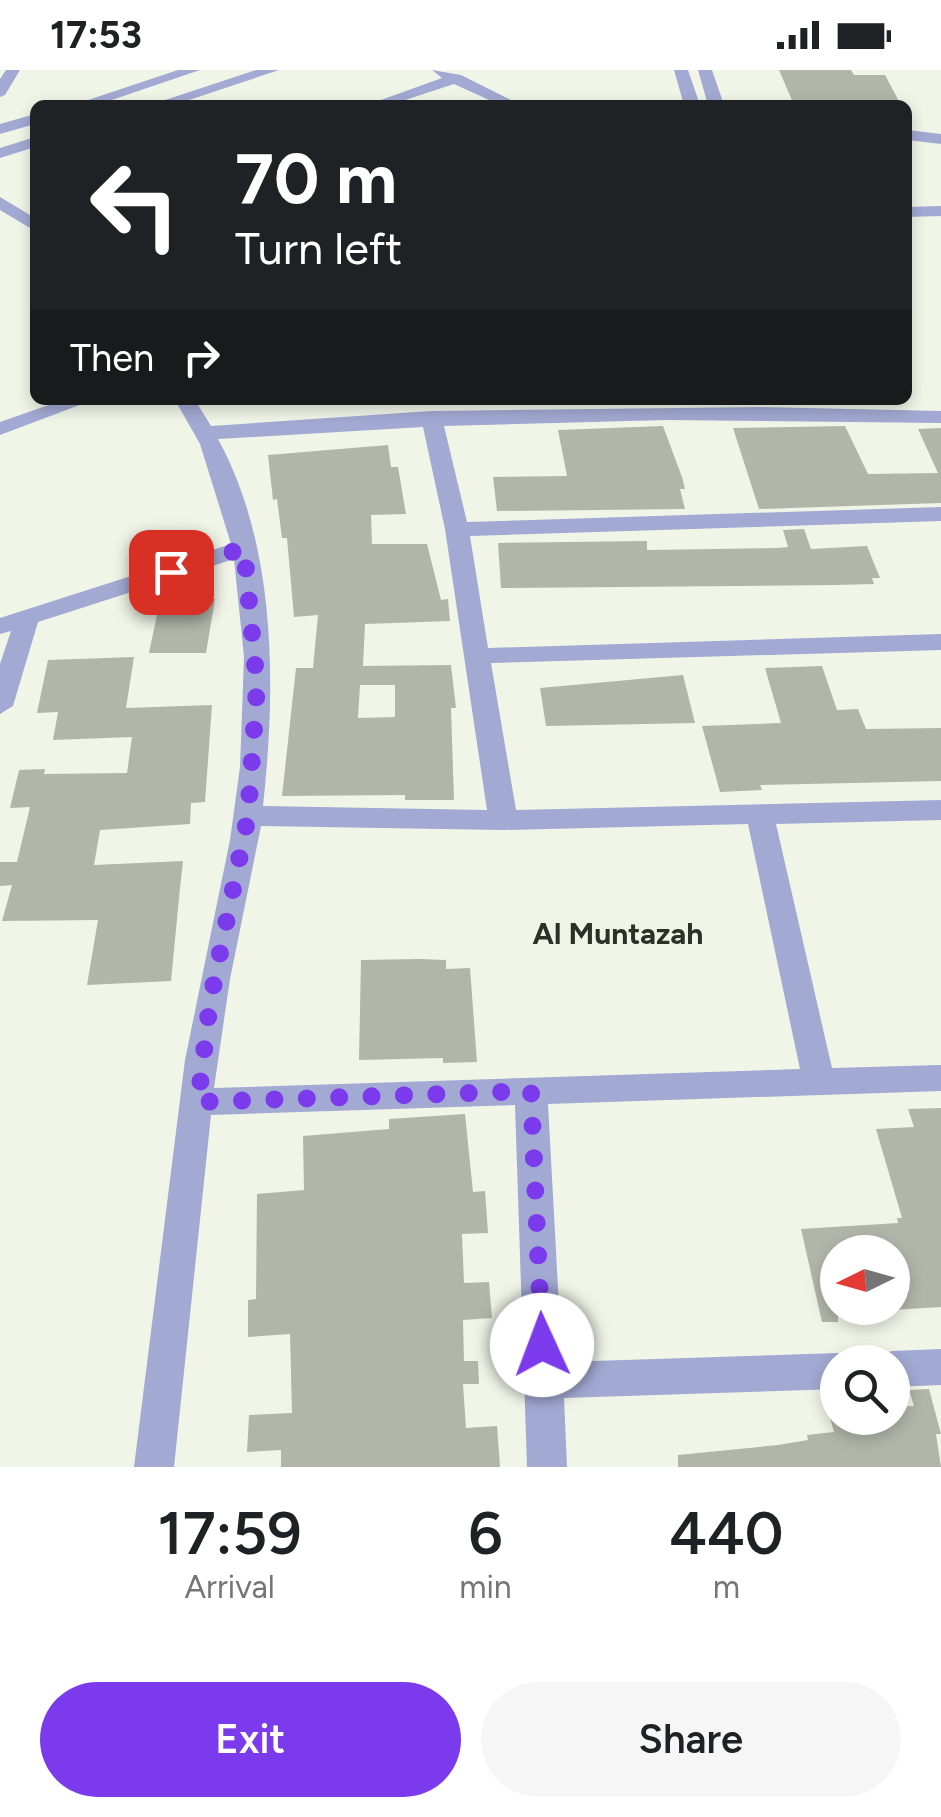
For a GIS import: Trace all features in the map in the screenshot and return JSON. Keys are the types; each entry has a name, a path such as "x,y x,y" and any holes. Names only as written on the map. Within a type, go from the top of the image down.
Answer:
{"street":[{"path":"0,92 14,70"},
{"path":"95,100 168,74 193,70"},
{"path":"174,100 272,70"},
{"path":"437,70 502,100"},
{"path":"680,70 690,100"},
{"path":"705,70 714,100"},
{"path":"390,100 456,78"},
{"path":"0,129 30,120"},
{"path":"912,135 941,139"},
{"path":"5,147 30,143"},
{"path":"0,202 29,222"},
{"path":"912,212 941,212"},
{"path":"0,226 29,222"},
{"path":"1,426 67,405"},
{"path":"154,1467 210,1002 248,816 257,686 244,548 226,474 208,433 188,405"},
{"path":"208,433 432,417 802,406 941,417"},
{"path":"432,417 456,529 502,820"},
{"path":"456,529 941,514"},
{"path":"0,626 244,548"},
{"path":"0,706 27,618"},
{"path":"476,656 941,642"},
{"path":"248,816 502,820 941,810"},
{"path":"760,814 819,1082"},
{"path":"198,1102 941,1078"},
{"path":"531,1091 547,1467"},
{"path":"910,1368 941,1367"},
{"path":"543,1381 820,1371"}],"building":[{"path":"779,70 851,70 854,75 885,75 898,100 792,100"},
{"path":"663,426 682,477 685,489 680,489 685,509 497,511 493,477 567,476 558,430"},
{"path":"845,426 868,474 938,473 918,429 941,428 941,503 759,509 733,428"},
{"path":"388,445 391,467 398,467 406,514 371,515 372,544 427,544 441,600 448,599 450,621 365,624 363,666 451,665 456,708 451,708 454,800 405,800 405,795 282,796 296,668 313,668 318,615 294,617 287,538 282,538 277,499 273,500 268,455","holes":["360,685 395,685 395,717 358,718"]},
{"path":"804,529 811,549 867,546 880,578 872,578 874,584 837,585 501,588 498,543 647,541 647,550 777,548 788,547 783,530"},
{"path":"215,599 206,653 149,653 160,600"},
{"path":"134,657 126,708 212,705 205,802 191,803 190,824 100,830 94,865 183,861 171,981 87,985 98,920 2,921 12,885 0,886 0,862 17,862 30,807 10,808 19,770 45,769 44,774 127,773 132,737 53,740 58,712 37,713 48,660"},
{"path":"822,666 837,710 858,709 866,729 941,728 941,781 760,785 762,790 720,792 702,726 781,723 765,668"},
{"path":"683,675 695,723 546,726 540,688"},
{"path":"361,960 446,960 446,969 470,968 477,1062 443,1063 443,1058 359,1060"},
{"path":"941,1108 941,1307 910,1309 910,1235 820,1235 820,1313 801,1229 898,1223 897,1218 902,1218 876,1129 914,1127 908,1109"},
{"path":"465,1114 473,1192 485,1191 488,1233 462,1234 464,1283 489,1282 492,1318 463,1320 464,1361 478,1361 479,1384 463,1384 466,1428 497,1426 500,1467 281,1467 281,1450 247,1452 249,1415 292,1413 290,1334 248,1337 248,1300 256,1299 257,1194 304,1190 303,1136 389,1129 389,1119"},
{"path":"929,1389 941,1434 936,1434 941,1467 678,1467 678,1455 778,1445 808,1440 807,1435 910,1435 910,1406 914,1406 910,1390"}],"district":[{"name":"Al Muntazah","path":"618,933"}],"route":[{"path":"171,572 244,548 257,686 248,816 210,1002 198,1102 531,1091 542,1345"}]}
